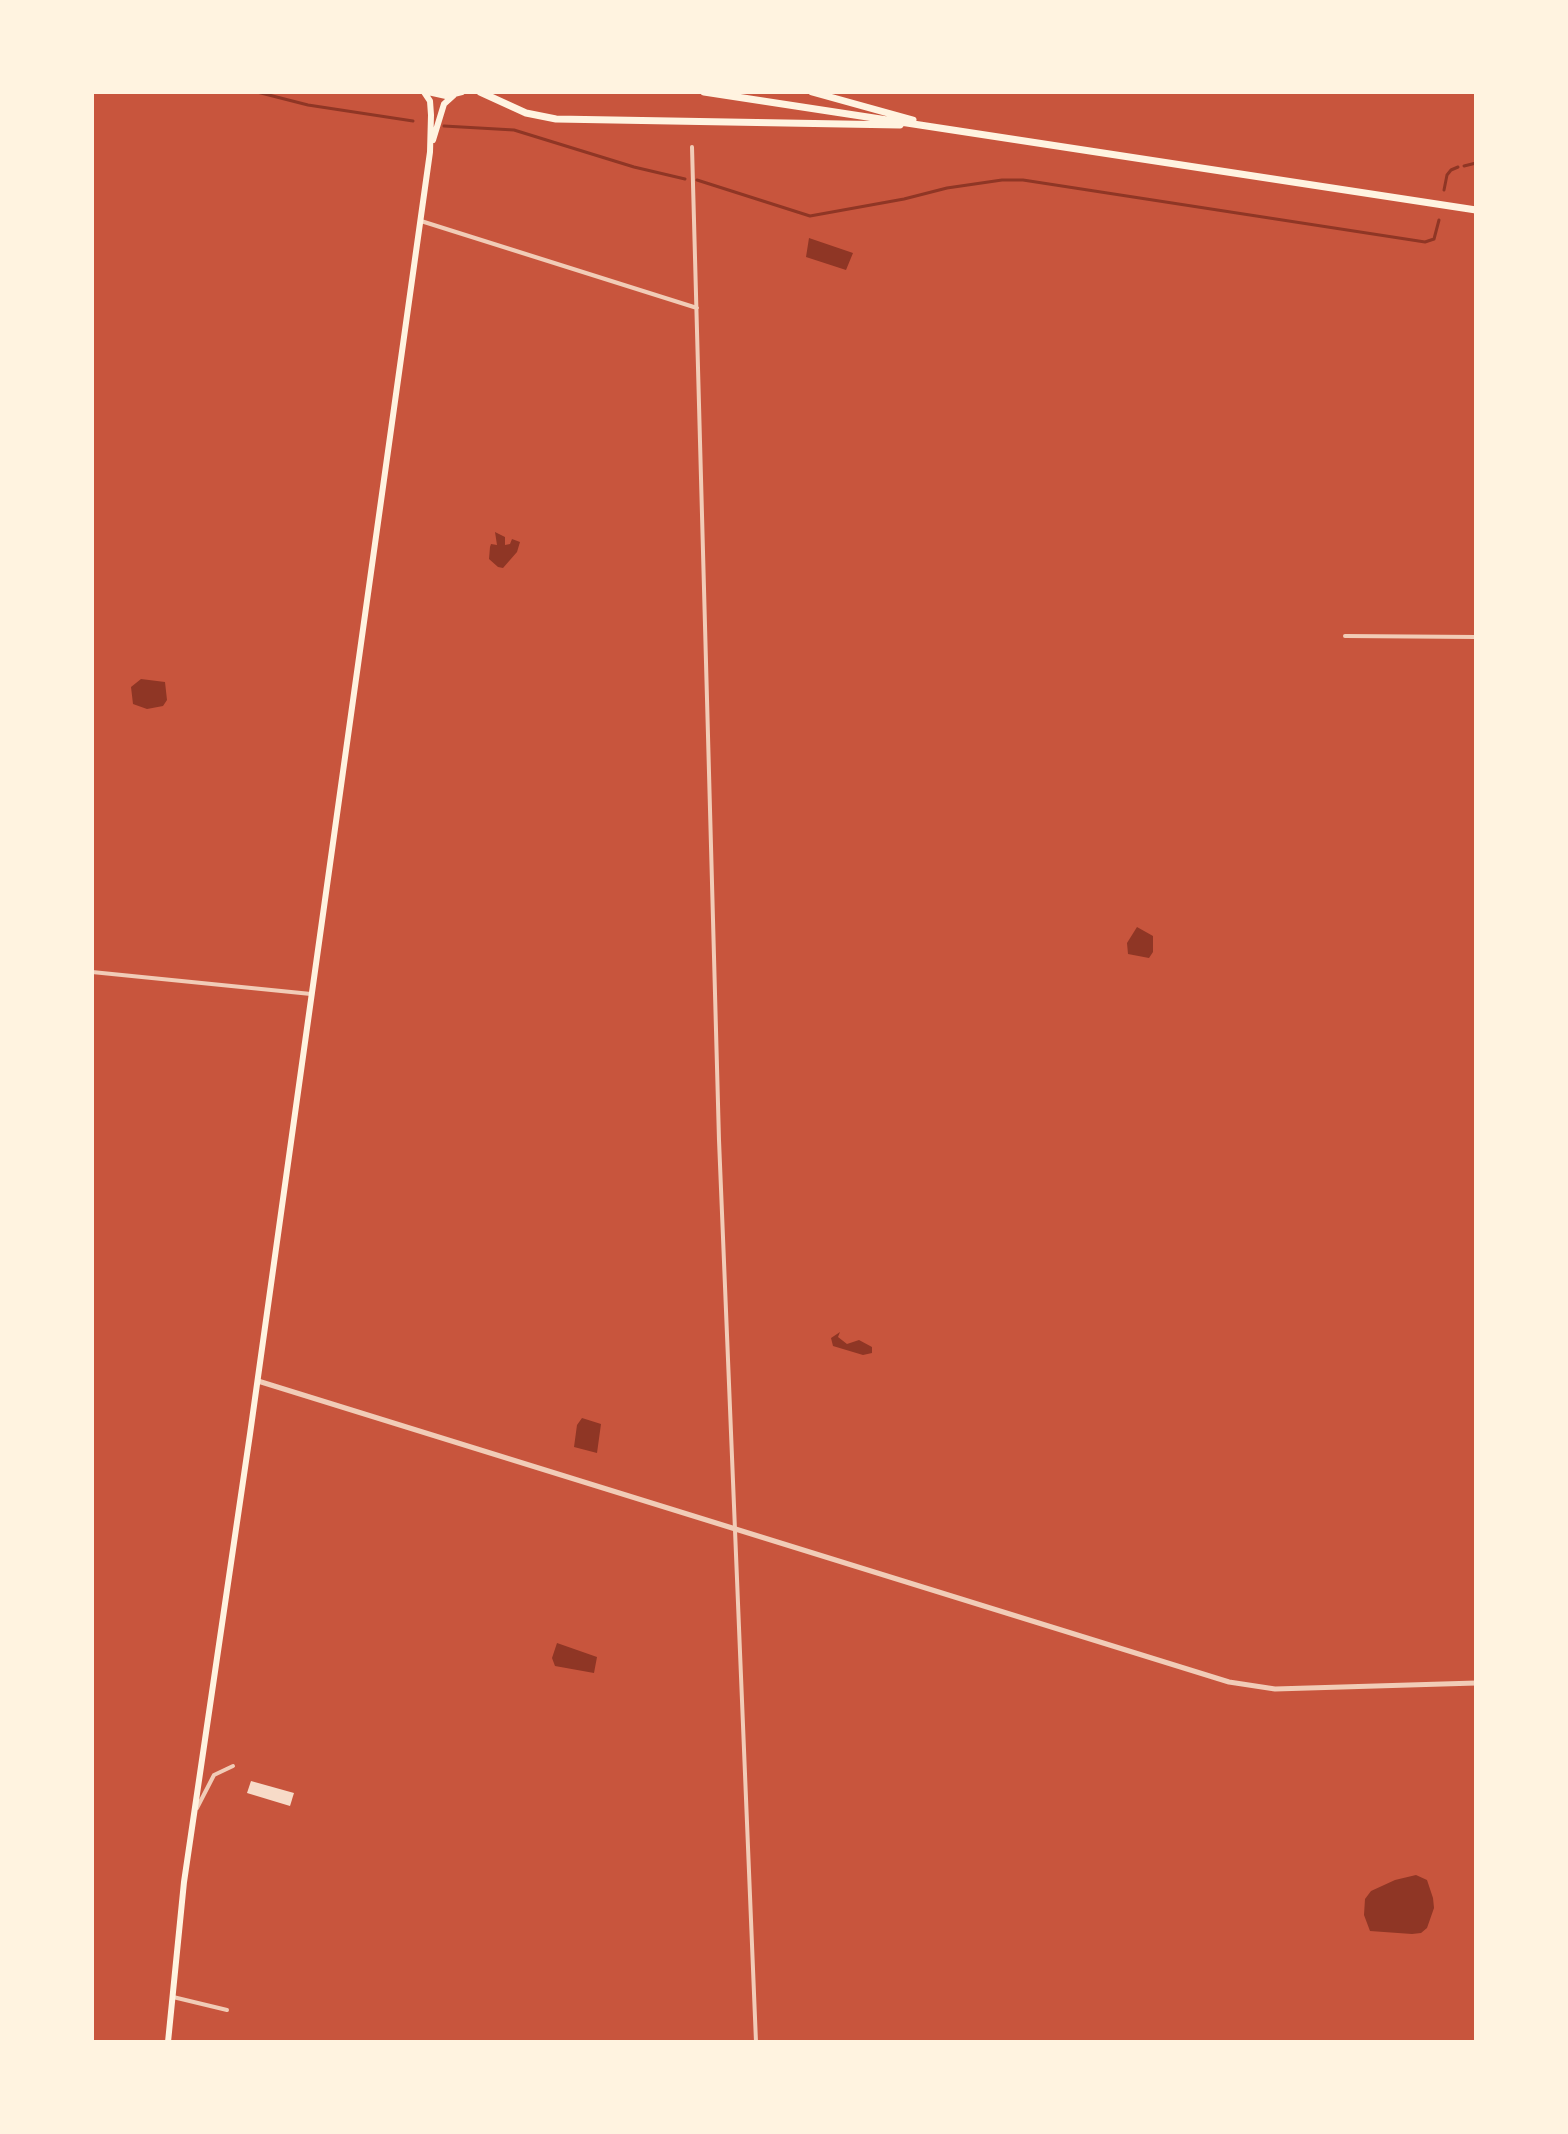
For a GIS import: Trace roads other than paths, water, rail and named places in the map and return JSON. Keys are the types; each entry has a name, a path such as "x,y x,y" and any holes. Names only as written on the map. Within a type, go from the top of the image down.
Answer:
{"main road":[{"path":"426,92 454,95"},
{"path":"168,2042 184,1882 258,1381 421,221 430,152 431,115 426,92"},
{"path":"430,152 444,104 462,92"},
{"path":"480,92 526,113 556,119 930,126"},
{"path":"704,92 1476,210"},
{"path":"812,92 885,110 930,126"}],"street":[{"path":"692,147 710,838 756,2042"},
{"path":"421,221 697,308"},
{"path":"1345,636 1476,637"},
{"path":"92,972 311,994"},
{"path":"258,1381 1245,1686 1275,1689 1476,1683"},
{"path":"196,1810 214,1775 233,1766"},
{"path":"171,1996 227,2010"}],"waterway":[{"path":"257,92 308,105 413,121"},
{"path":"444,126 514,130 634,167 685,179"},
{"path":"1464,166 1476,163"},
{"path":"1444,190 1447,175 1458,167"},
{"path":"697,180 810,216 947,188 1023,180 1425,242 1434,239 1439,220"}]}
